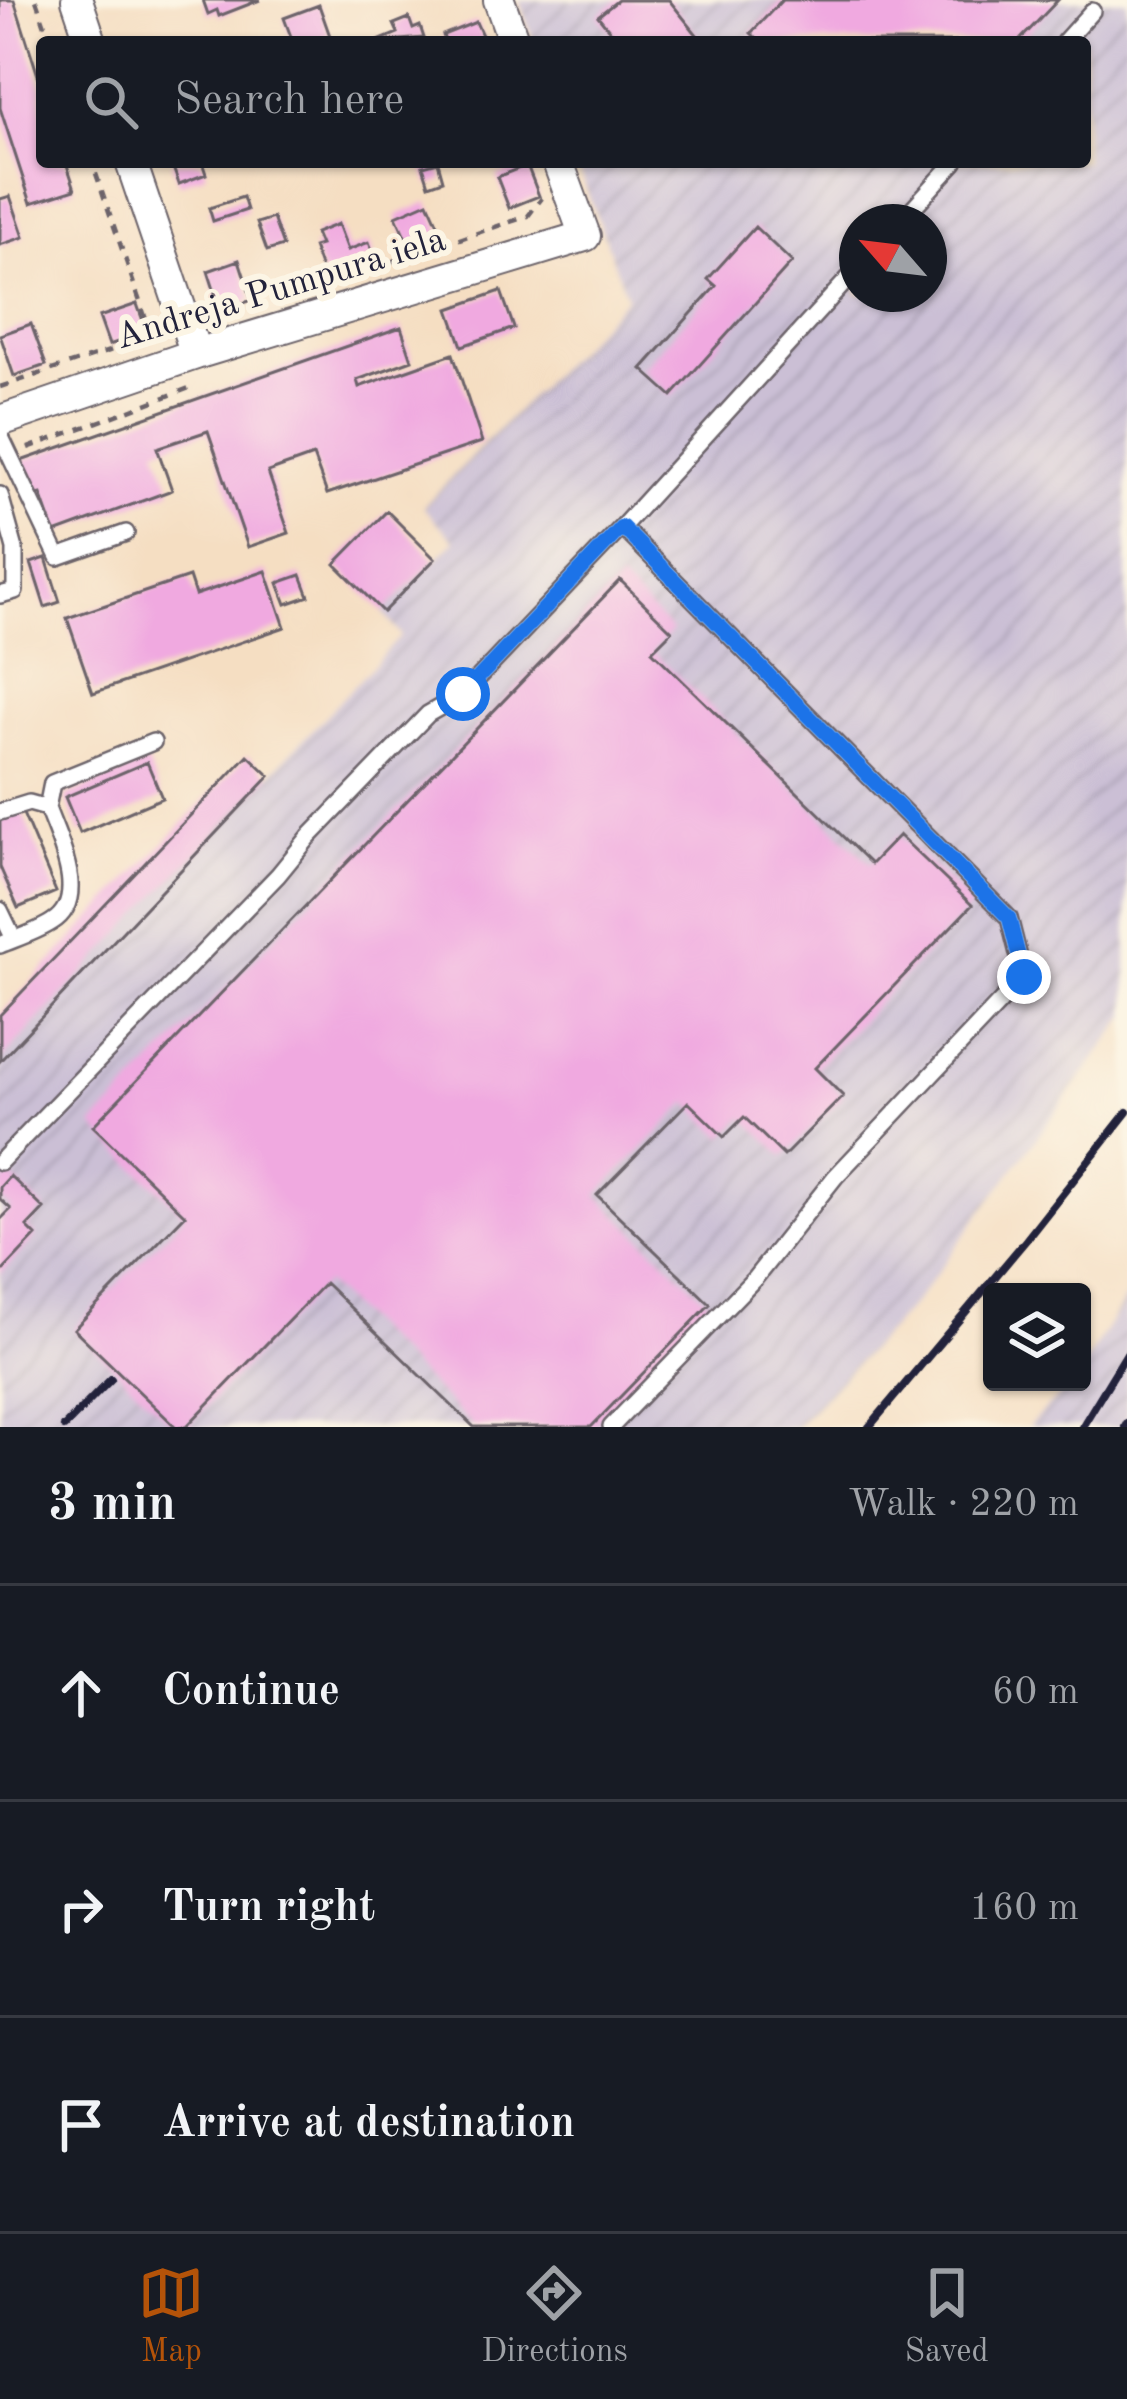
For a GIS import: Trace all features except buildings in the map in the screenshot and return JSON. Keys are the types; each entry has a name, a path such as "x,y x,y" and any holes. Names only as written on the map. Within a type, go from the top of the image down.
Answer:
{"street":[{"path":"76,0 89,36"},
{"path":"499,0 512,36"},
{"path":"133,168 196,354"},
{"name":"Andreja Pumpura iela","path":"0,421 196,354 585,236 552,175"}],"lane":[{"path":"1069,36 1092,11"},
{"path":"916,204 950,168"},
{"path":"0,1162 413,729 428,714 463,694 839,289"},
{"path":"0,435 58,557 126,532"},
{"path":"0,495 15,549 15,591 0,596"},
{"path":"611,1427 754,1278 835,1177 1024,977 1009,918 622,527"},
{"path":"0,910 7,942 65,912 70,892 68,867 47,808 52,783 153,742"},
{"path":"0,812 29,802 47,808"}],"path":[{"path":"36,0 48,36"},
{"path":"0,387 152,337 94,168"},
{"path":"304,291 528,216 552,175"}],"shaded area":[{"path":"519,0 1127,0 1127,1016 915,1302 795,1427 0,1427 0,1061 401,636 383,612 455,541 423,507 627,297 578,168 1091,168 1091,36 532,36"},
{"path":"1127,1295 1127,1427 1027,1427 1064,1391 1091,1391 1091,1354"}],"railway":[{"path":"869,1427 1127,1112"},
{"path":"1082,1427 1127,1353"},
{"path":"64,1427 111,1379"},
{"path":"1125,1427 1127,1423"}],"route":[{"path":"463,694 622,527 1009,918 1024,977"}]}
